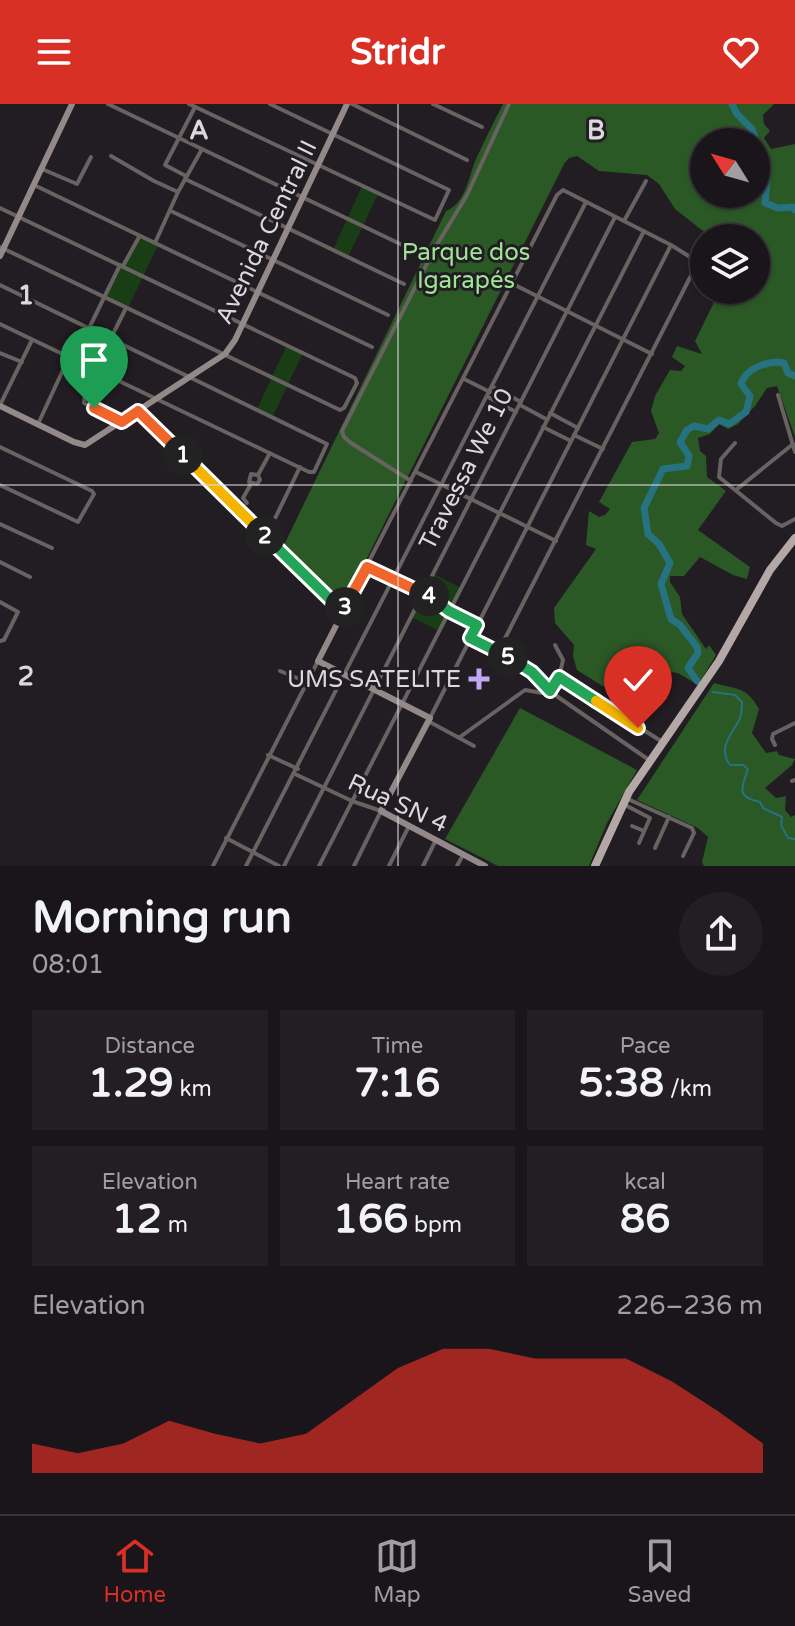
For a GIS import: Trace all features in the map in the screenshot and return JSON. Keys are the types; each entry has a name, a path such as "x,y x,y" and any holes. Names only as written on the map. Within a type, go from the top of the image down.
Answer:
{"main road":[{"name":"Avenida Central II","path":"38,424 85,445 225,354 350,104"},
{"path":"1,250 70,105"},
{"path":"0,406 38,424"},
{"path":"138,411 343,612 318,661 429,720 381,811"},
{"path":"598,866 626,797 719,661 770,570 794,542"},
{"path":"598,866 628,803 718,672 794,542"},
{"name":"Rua SN 4","path":"381,811 485,866"}],"street":[{"path":"108,104 417,252"},
{"path":"189,104 433,221 449,190 270,104"},
{"path":"350,104 467,160"},
{"path":"433,104 482,127"},
{"path":"411,481 357,448 344,437 342,431 435,248 467,195 509,104"},
{"path":"195,107 165,165 404,284"},
{"path":"155,243 202,149"},
{"path":"111,156 178,192"},
{"path":"42,168 77,184 91,157"},
{"path":"624,221 646,181"},
{"path":"34,185 372,347"},
{"path":"343,612 557,195 563,190 698,262 498,652"},
{"path":"246,866 297,772 586,202"},
{"path":"0,208 243,322 357,380 341,410 1,250"},
{"path":"171,211 388,315"},
{"name":"Travessa We 10","path":"282,866 615,217"},
{"path":"319,866 644,231"},
{"path":"38,424 139,236"},
{"path":"474,746 429,720 671,245"},
{"path":"513,284 652,354"},
{"path":"0,285 327,442 314,472 300,467 0,324"},
{"path":"111,338 126,307"},
{"path":"0,406 32,340"},
{"path":"0,353 22,362"},
{"path":"97,370 83,402 122,422"},
{"path":"464,379 547,419"},
{"path":"490,392 516,412"},
{"path":"778,395 795,452"},
{"path":"550,413 578,428"},
{"path":"543,427 571,441"},
{"path":"574,435 603,449"},
{"path":"735,443 721,459 719,477 779,525 795,519"},
{"path":"736,490 793,444"},
{"path":"0,447 94,494 80,521 76,522 0,485"},
{"path":"251,484 260,483 258,475 270,453"},
{"path":"266,537 300,467"},
{"path":"416,472 556,541"},
{"path":"251,484 248,477 258,475"},
{"path":"247,503 243,498 251,484"},
{"path":"0,524 52,548"},
{"path":"0,562 30,577"},
{"path":"367,567 423,592 477,625"},
{"path":"0,602 18,612 4,640 0,641"},
{"path":"470,638 526,668 550,691 650,761"},
{"path":"460,737 525,690 539,693 550,691 559,677 563,660 555,645"},
{"path":"213,866 318,661"},
{"path":"280,671 307,682"},
{"path":"559,677 663,743"},
{"path":"775,745 773,734 795,723"},
{"name":"Rua SN 4","path":"268,755 324,788 381,811"},
{"path":"628,803 669,817 694,831 683,856"},
{"path":"628,803 649,816 639,843"},
{"path":"354,866 381,811"},
{"path":"655,848 669,817"},
{"path":"389,866 409,826"},
{"path":"632,826 644,831"},
{"path":"226,838 282,866"},
{"path":"423,866 436,840"},
{"path":"457,866 463,855"}],"green space":[{"name":"Parque dos Igarapés","path":"503,104 774,104 763,115 767,128 690,128 690,208 770,208 770,147 795,144 795,437 777,386 767,388 738,424 728,429 719,424 710,434 698,438 700,451 706,456 707,477 726,491 698,530 750,567 747,579 700,557 684,576 670,576 670,582 680,597 682,614 706,649 709,645 716,655 698,685 678,673 664,671 633,705 577,670 574,645 555,623 554,608 596,549 586,545 589,511 599,517 605,515 610,509 599,502 632,442 655,439 659,433 651,411 655,396 670,370 681,371 685,366 672,357 677,346 702,354 695,341 713,304 770,304 770,224 694,224 675,209 659,184 647,175 599,171 577,156 569,158 564,164 344,604 340,605 283,547 446,211 463,195 477,157"},
{"path":"362,186 378,194 348,257 333,250"},
{"path":"140,236 158,245 128,308 104,297 120,265 124,267"},
{"path":"287,345 303,353 273,416 257,409"},
{"path":"434,574 461,588 439,631 411,617"},
{"path":"714,683 741,690 750,696 759,709 752,733 766,753 777,751 779,755 795,759 765,788 776,798 786,796 785,810 791,817 795,815 795,866 704,866 702,862 708,837 698,828 637,800"},
{"path":"520,708 637,770 607,823 589,866 498,866 445,839"}],"waterway":[{"path":"732,104 752,129 764,163 767,178 765,203 778,208 793,207 795,210"},
{"path":"697,681 688,668 698,653 697,647 680,625 671,619 661,584 670,563 659,544 648,534 644,508 663,469 687,466 689,456 680,442 687,430 694,426 708,429 719,420 729,424 746,412 750,396 741,384 748,374 758,366 778,362 784,363 788,373 795,376"},
{"path":"713,692 735,695 742,702 740,717 726,743 725,754 730,765 743,765 748,769 742,790 744,794 782,817 781,825 788,838 795,839"}],"place":[{"name":"UMS SATELITE","path":"479,679"}],"route":[{"path":"94,408 122,422 138,411 343,612 367,567 423,592 449,611 477,625 470,638 521,665 550,691 559,677 638,728"}]}
